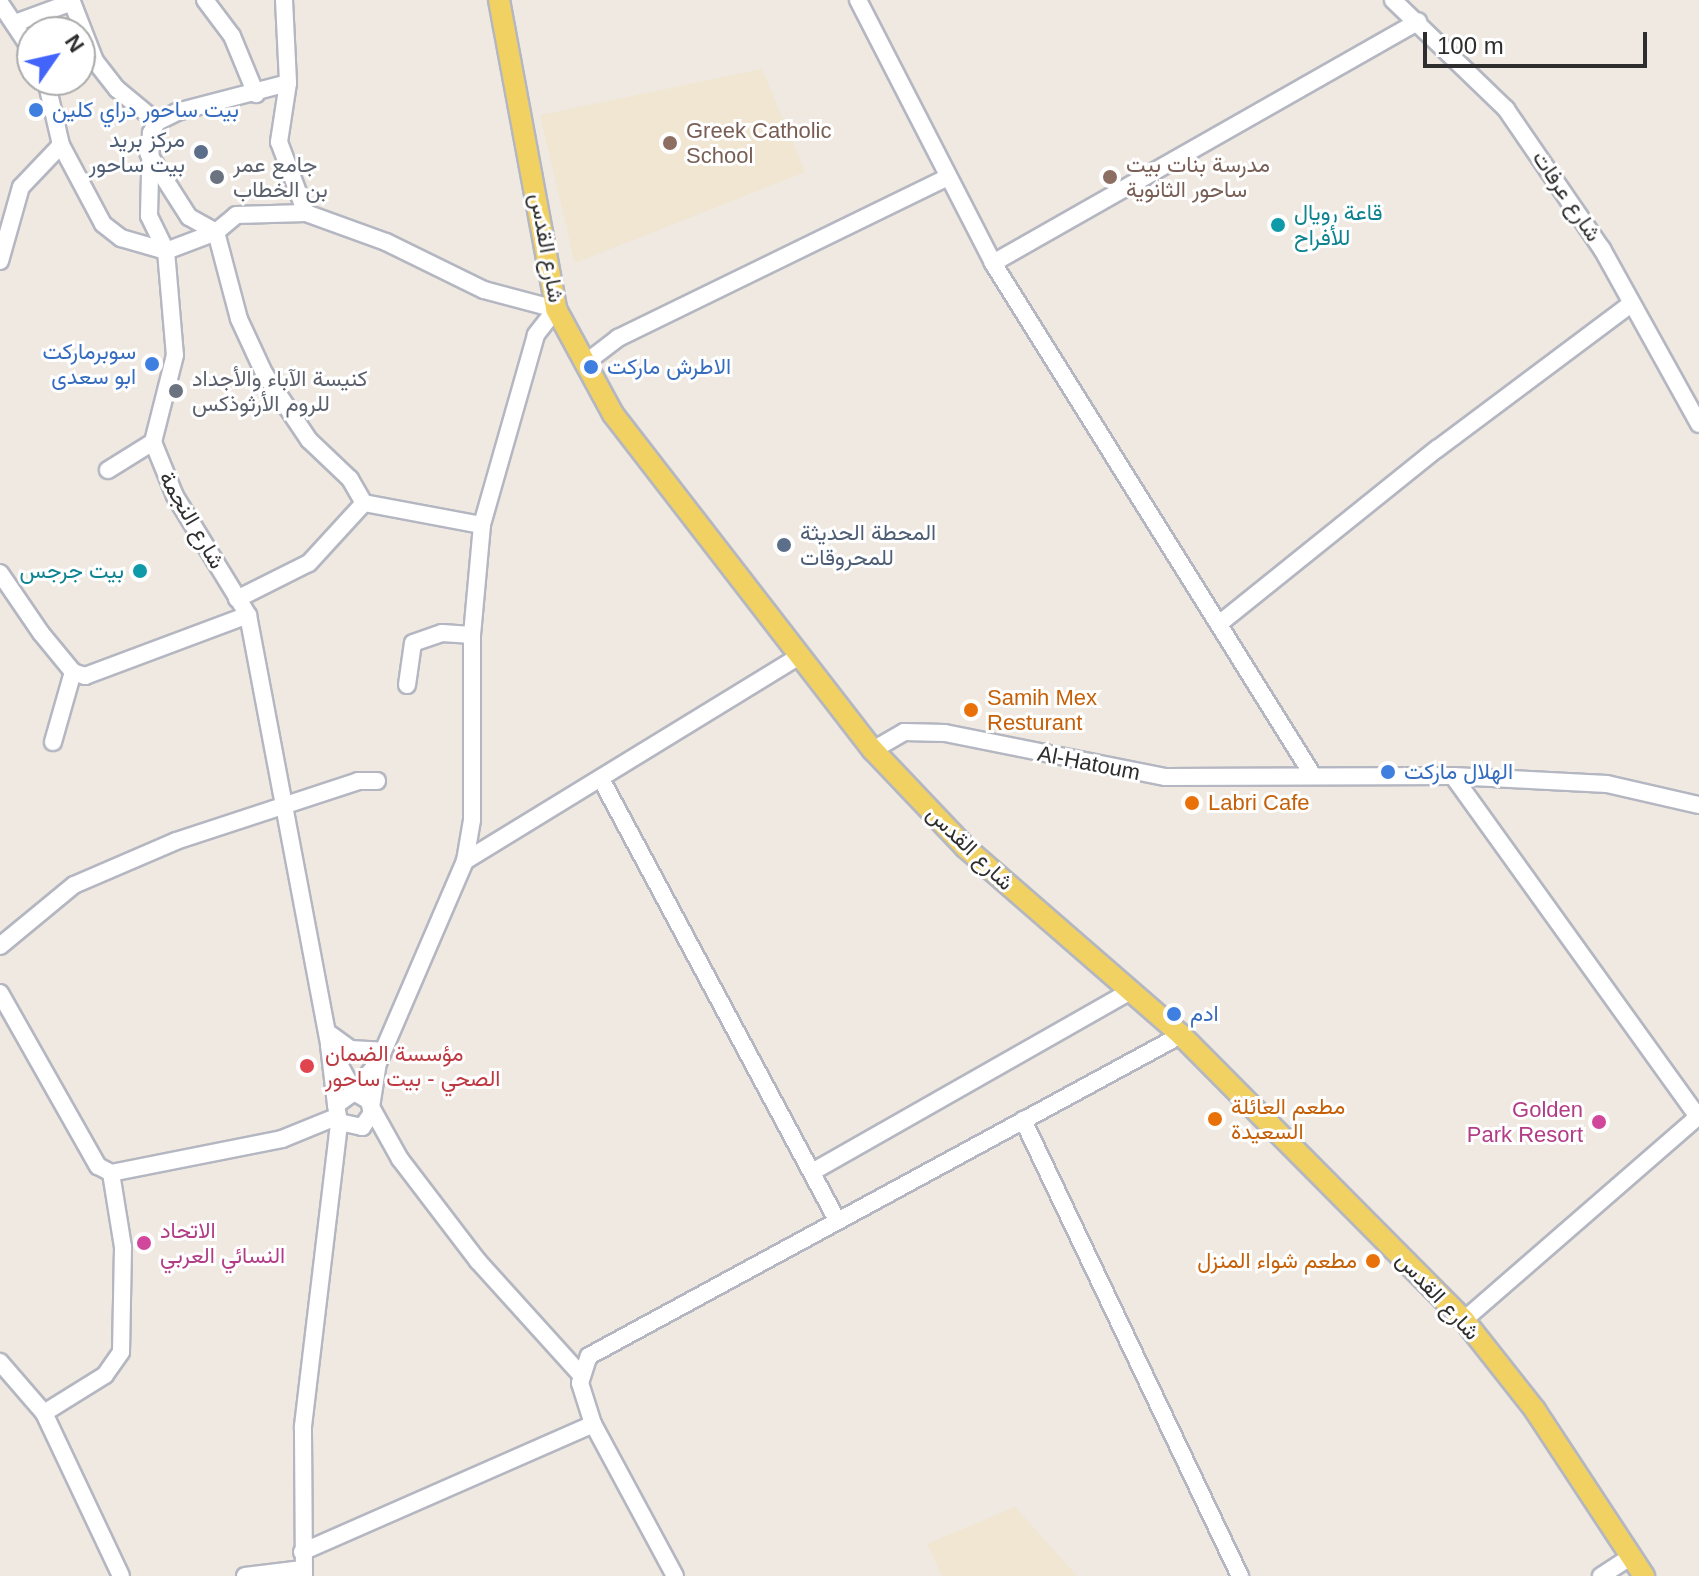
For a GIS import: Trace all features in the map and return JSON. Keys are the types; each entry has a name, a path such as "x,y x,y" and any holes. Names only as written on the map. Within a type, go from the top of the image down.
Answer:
{"main road":[{"name":"شارع القدس","path":"499,0 556,309 613,414 873,750 965,847 1181,1035 1464,1320 1535,1410 1644,1576"}],"street":[{"path":"205,0 232,36 256,94"},
{"path":"284,0 288,83 279,142 306,213"},
{"path":"858,0 993,263 1312,774"},
{"name":"شارع عرفات","path":"1393,0 1506,109 1602,249 1699,424"},
{"path":"0,3 15,23 72,1 95,61 117,89 157,122"},
{"path":"993,263 1418,22"},
{"path":"157,122 198,105 256,94 288,83"},
{"path":"50,96 61,145 103,224 121,238 166,251 216,232 236,215 306,213 386,242 484,290 556,309 536,335 482,525 472,635 472,820 465,861 381,1056 371,1107 362,1127"},
{"path":"157,122 148,153 149,216 166,251"},
{"path":"0,261 21,187 61,145"},
{"path":"148,153 189,217 216,232 239,319 264,373 309,440 350,479 364,503 482,525"},
{"path":"584,364 618,338 948,177"},
{"name":"شارع النجمة","path":"166,251 175,355 153,442 175,496 248,615"},
{"path":"1219,624 1437,449 1631,304"},
{"path":"108,470 153,442"},
{"path":"237,599 309,563 364,503"},
{"path":"0,573 73,672 85,676 248,615 328,1038 337,1115 303,1426 304,1573 245,1576"},
{"path":"407,685 413,643 442,633 472,635"},
{"path":"465,861 799,656"},
{"path":"53,742 73,672"},
{"name":"Al-Hatoum","path":"873,750 904,732 945,733 1166,777 1312,774 1453,776 1607,784 1699,805"},
{"path":"1453,776 1699,1117 1464,1320"},
{"path":"601,779 837,1220"},
{"path":"0,946 74,885 176,841 283,804 358,781 377,781"},
{"path":"472,820 485,832 509,834"},
{"path":"812,1172 1131,991"},
{"path":"0,993 98,1166 111,1173 282,1139 337,1115 381,1056"},
{"path":"581,1375 589,1356 614,1340 1181,1035"},
{"path":"328,1038 350,1049 381,1056"},
{"path":"328,1038 354,1092 371,1107 400,1159 478,1261 581,1375 593,1424 675,1576"},
{"path":"337,1115 362,1127 400,1159"},
{"path":"1023,1120 1240,1576"},
{"path":"44,1413 105,1375 121,1352 123,1247 111,1173"},
{"path":"0,1362 44,1413 121,1576"},
{"path":"302,1552 593,1424"},
{"path":"1601,1576 1632,1556"}],"shaded area":[{"name":"Greek Catholic School","path":"762,69 805,172 575,263 540,115"},
{"path":"1015,1507 1077,1576 942,1576 927,1544"}],"place":[{"name":"بيت ساحور دراي كلين","path":"36,110"},
{"name":"Greek Catholic School","path":"670,143"},
{"name":"مركز بريد بيت ساحور","path":"201,152"},
{"name":"جامع عمر بن الخطاب","path":"217,177"},
{"name":"مدرسة بنات بيت ساحور الثانوية","path":"1110,177"},
{"name":"قاعة رويال للأفراح","path":"1278,225"},
{"name":"سوبرماركت ابو سعدى","path":"152,364"},
{"name":"الاطرش ماركت","path":"591,367"},
{"name":"كنيسة الآباء والأجداد للروم الأرثوذكس","path":"176,391"},
{"name":"المحطة الحديثة للمحروقات","path":"784,545"},
{"name":"بيت جرجس","path":"140,571"},
{"name":"Samih Mex Resturant","path":"971,710"},
{"name":"الهلال ماركت","path":"1388,772"},
{"name":"Labri Cafe","path":"1192,803"},
{"name":"ادم","path":"1174,1014"},
{"name":"مؤسسة الضمان الصحي - بيت ساحور","path":"307,1066"},
{"name":"مطعم العائلة السعيدة","path":"1215,1119"},
{"name":"Golden Park Resort","path":"1599,1122"},
{"name":"الاتحاد النسائي العربي","path":"144,1243"},
{"name":"مطعم شواء المنزل","path":"1373,1261"}]}
